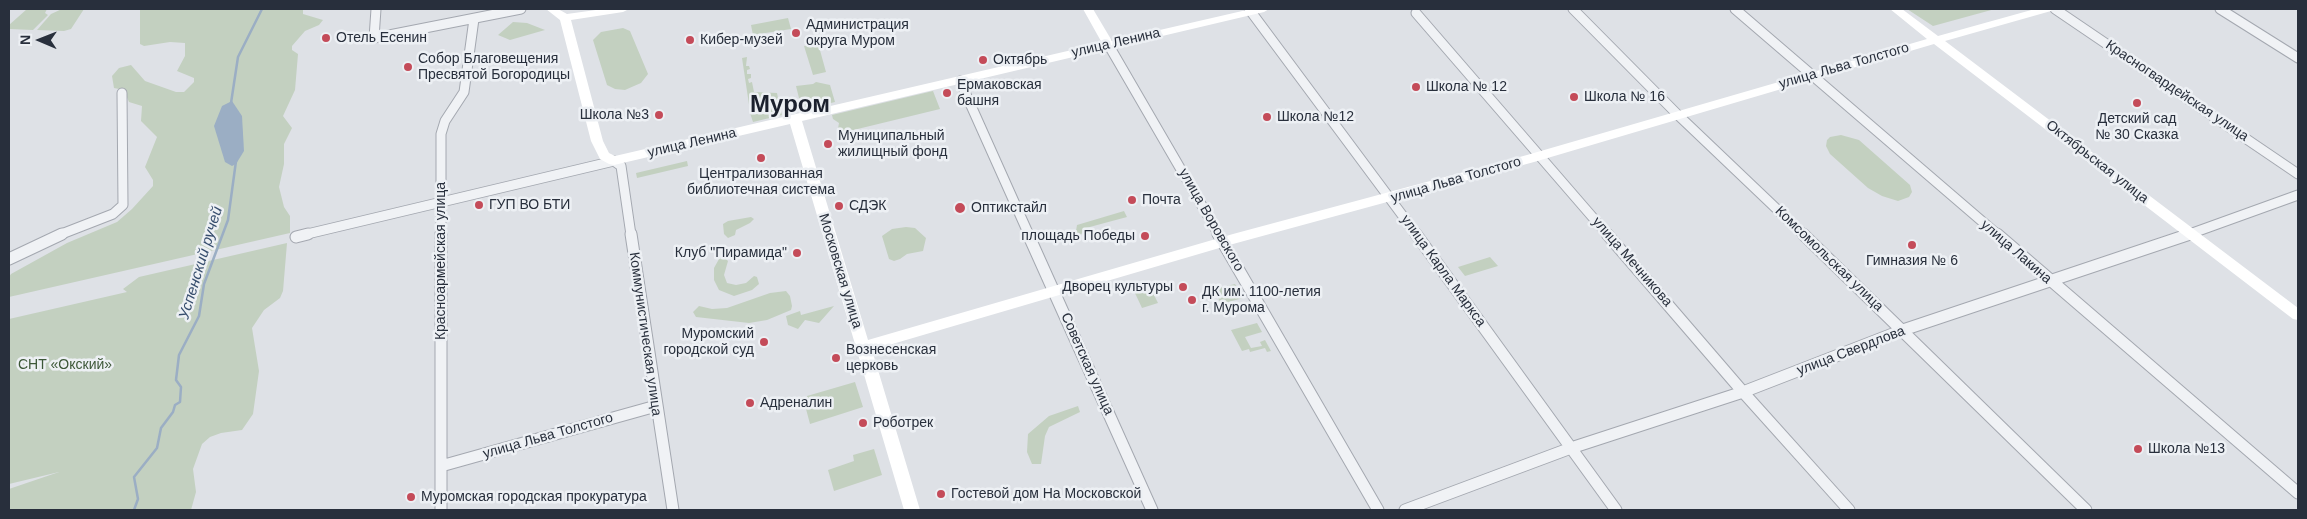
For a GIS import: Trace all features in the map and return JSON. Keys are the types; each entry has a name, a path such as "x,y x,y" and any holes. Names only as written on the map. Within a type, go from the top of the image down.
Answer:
{"street":[{"path":"376,9 374,38 520,9"},
{"path":"551,9 566,23 598,141 604,156 614,161"},
{"path":"566,23 623,9"},
{"name":"улица Воровского","path":"1088,9 1378,510"},
{"name":"улица Ленина","path":"296,237 1251,10 1264,9"},
{"name":"Комсомольская улица","path":"1573,9 1678,115 1903,330 2086,510"},
{"name":"улица Лакина","path":"1735,9 2050,282 2298,493"},
{"name":"Октябрьская улица","path":"1896,9 2298,315"},
{"name":"улица Льва Толстого","path":"863,347 1224,242 1541,156 1811,75 2047,9"},
{"name":"Красногвардейская улица","path":"2055,9 2298,174"},
{"path":"2220,9 2298,58"},
{"name":"улица Карла Маркса","path":"1251,10 1616,510"},
{"name":"улица Мечникова","path":"1416,13 1743,392 1849,510"},
{"name":"Красноармейская улица","path":"441,510 441,134 445,121 464,92 474,18"},
{"name":"Советская улица","path":"960,80 1152,510"},
{"path":"9,259 71,229 113,214 123,205 122,93"},
{"name":"Московская улица","path":"795,119 912,510"},
{"name":"Коммунистическая улица","path":"614,161 621,166 673,510"},
{"name":"улица Свердлова","path":"1405,510 1571,448 1743,392 1903,330 2191,234 2298,195"},
{"name":"улица Льва Толстого","path":"441,466 656,406"}],"green space":[{"path":"27,9 47,9 45,13 48,15 33,30 9,29 9,25"},
{"path":"62,9 84,9 71,29 64,31 37,30 51,14"},
{"path":"140,9 303,9 303,14 323,20 319,25 305,31 292,46 292,50 298,54 295,90 283,116 292,128 284,144 284,164 279,187 284,207 290,216 290,233 9,297 9,277 11,274 67,243 117,222 153,186 153,180 145,167 157,137 141,121 142,106 129,102 124,90 114,88 112,76 119,68 131,65 145,81 176,92 184,92 194,82 194,78 177,71 185,56 185,43 170,42 144,46 140,44"},
{"path":"1907,9 1995,9 1933,26"},
{"path":"788,18 791,29 753,35 751,25"},
{"path":"513,22 527,23 545,30 510,40 498,35"},
{"path":"623,28 630,31 648,74 641,83 625,90 615,89 607,85 593,40 601,32"},
{"path":"818,43 826,72 813,75 804,46"},
{"path":"747,57 746,66 749,66 750,69 747,70 747,74 751,74 751,78 748,79 749,83 752,82 754,92 777,93 779,103 750,111 742,58"},
{"path":"816,82 830,85 835,102 802,110 796,86"},
{"path":"933,91 940,109 837,134 839,123 833,119 832,115"},
{"path":"779,106 782,115 753,122 750,113"},
{"path":"1841,135 1859,140 1910,185 1912,192 1909,197 1898,201 1882,196 1868,188 1830,154 1826,146 1827,140 1830,137"},
{"path":"687,161 688,166 637,178 636,173"},
{"path":"1124,211 1127,217 1086,228 1079,237 1076,231 1077,225"},
{"path":"751,217 754,219 736,230 735,235 728,238 724,234 723,224 728,221"},
{"path":"915,228 926,238 923,251 907,254 894,261 889,259 882,236 892,229"},
{"name":"СНТ «Окский»","path":"287,243 283,291 280,298 264,310 252,328 259,371 253,414 242,430 221,433 210,437 202,444 193,469 196,492 191,510 9,510 9,489 59,472 9,484 9,319 127,292 123,289 139,277"},
{"path":"1490,257 1498,266 1465,276 1458,267"},
{"path":"725,258 728,261 724,275 727,283 736,285 746,283 754,276 757,277 759,284 752,290 734,296 719,290 714,280 714,268 719,259"},
{"path":"1235,284 1243,298 1221,304 1214,289"},
{"path":"1150,287 1158,303 1142,308 1134,291"},
{"path":"786,291 790,296 791,310 767,320 749,323 696,317 693,312 699,306 712,309 727,308 770,293"},
{"path":"834,306 819,323 805,320 798,329 788,325 786,316 800,311 801,315"},
{"path":"1257,323 1262,332 1245,337 1251,348 1262,346 1260,342 1265,340 1271,351 1267,352 1265,348 1250,352 1249,349 1242,351 1231,330"},
{"path":"855,382 863,407 810,424 806,409 810,408 807,396"},
{"path":"1078,406 1080,412 1049,427 1045,436 1041,464 1032,464 1027,452 1028,434 1049,416"},
{"path":"874,449 882,475 834,491 828,470 854,461 853,455"}],"water":[{"path":"232,101 242,116 244,151 236,164 232,166 225,162 214,126 222,106"}],"waterway":[{"name":"Успенский ручей","path":"231,103 238,57 262,9"},
{"name":"Успенский ручей","path":"134,510 138,499 134,477 157,448 161,428 173,412 175,405 180,402 181,387 176,380 179,355 199,316 204,284 228,220 236,161"}],"place":[{"name":"Администрация округа Муром","path":"796,33"},
{"name":"Отель Есенин","path":"326,38"},
{"name":"Кибер-музей","path":"690,40"},
{"name":"Октябрь","path":"983,60"},
{"name":"Собор Благовещения Пресвятой Богородицы","path":"408,67"},
{"name":"Школа № 12","path":"1416,87"},
{"name":"Ермаковская башня","path":"947,93"},
{"name":"Школа № 16","path":"1574,97"},
{"name":"Детский сад № 30 Сказка","path":"2137,103"},
{"name":"Школа №3","path":"659,115"},
{"name":"Школа №12","path":"1267,117"},
{"name":"Муниципальный жилищный фонд","path":"828,144"},
{"name":"Централизованная библиотечная система","path":"761,158"},
{"name":"Почта","path":"1132,200"},
{"name":"ГУП ВО БТИ","path":"479,205"},
{"name":"СДЭК","path":"839,206"},
{"name":"Оптикстайл","path":"960,208"},
{"name":"площадь Победы","path":"1145,236"},
{"name":"Гимназия № 6","path":"1912,245"},
{"name":"Клуб \"Пирамида\"","path":"797,253"},
{"name":"Дворец культуры","path":"1183,287"},
{"name":"ДК им. 1100-летия г. Мурома","path":"1192,300"},
{"name":"Муромский городской суд","path":"764,342"},
{"name":"Вознесенская церковь","path":"836,358"},
{"name":"Адреналин","path":"750,403"},
{"name":"Роботрек","path":"863,423"},
{"name":"Школа №13","path":"2138,449"},
{"name":"Гостевой дом На Московской","path":"941,494"},
{"name":"Муромская городская прокуратура","path":"411,497"}],"district":[{"name":"Муром","path":"790,105"}]}
